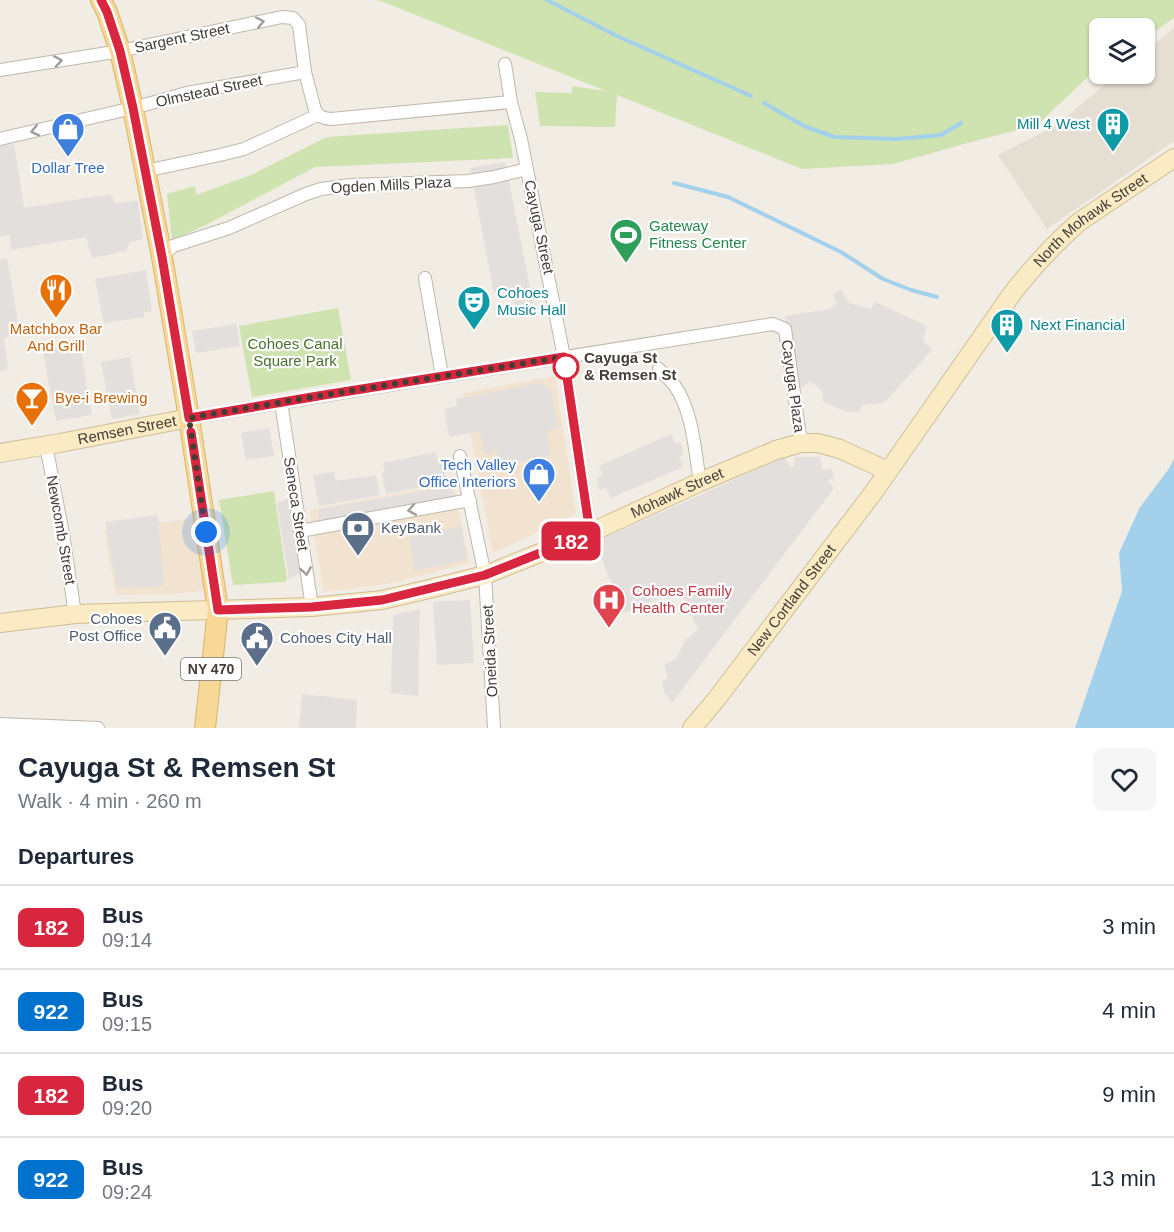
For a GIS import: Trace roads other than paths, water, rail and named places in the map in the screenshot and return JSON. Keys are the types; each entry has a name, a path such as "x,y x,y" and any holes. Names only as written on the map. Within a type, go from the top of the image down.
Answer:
{"main road":[{"name":"NY 470","path":"101,0 120,51 162,257 218,610 205,728"}],"street":[{"name":"Sargent Street","path":"0,70 120,51 282,17 293,18 299,25 304,72"},
{"name":"Cayuga Street","path":"505,64 564,357 590,533"},
{"name":"Olmstead Street","path":"0,139 187,93 304,72"},
{"path":"304,72 315,110 322,118 511,102"},
{"path":"145,171 244,149 318,115"},
{"name":"North Mohawk Street","path":"888,471 1032,268 1067,232 1174,158"},
{"name":"Ogden Mills Plaza","path":"162,257 173,246 229,228 321,189 351,185 468,181 527,169"},
{"path":"425,278 442,376"},
{"name":"Remsen Street","path":"0,453 189,418 442,376 773,324 785,329"},
{"name":"Cayuga Plaza","path":"785,329 801,443"},
{"path":"659,369 675,384 689,417 700,482"},
{"name":"Seneca Street","path":"281,402 312,607"},
{"name":"Mohawk Street","path":"0,623 75,614 312,607 382,600 485,575 590,533 776,450 801,443 818,443 840,449 888,471"},
{"name":"Newcomb Street","path":"46,446 75,614"},
{"name":"Oneida Street","path":"460,456 485,575 494,728"},
{"name":"New Cortland Street","path":"692,728 716,701 888,471"},
{"path":"300,531 470,500"},
{"path":"0,724 98,728"}],"water":[{"path":"1174,459 1174,728 1075,728 1122,591 1119,553 1140,507"}],"waterway":[{"path":"547,0 617,36 751,96"},
{"path":"764,103 804,126 834,137 897,139 941,135 961,123"},
{"path":"674,183 728,197 841,252 883,279 937,297"}],"place":[{"name":"Mill 4 West","path":"1113,153"},
{"name":"Dollar Tree","path":"68,158"},
{"name":"Gateway Fitness Center","path":"626,264"},
{"name":"Matchbox Bar And Grill","path":"56,319"},
{"name":"Cohoes Music Hall","path":"474,331"},
{"name":"Next Financial","path":"1007,354"},
{"name":"Cayuga St & Remsen St","path":"566,367"},
{"name":"Bye-i Brewing","path":"32,427"},
{"name":"Tech Valley Office Interiors","path":"539,503"},
{"name":"KeyBank","path":"358,557"},
{"name":"Cohoes Family Health Center","path":"609,629"},
{"name":"Cohoes Post Office","path":"165,657"},
{"name":"Cohoes City Hall","path":"257,667"}],"park label":[{"name":"Cohoes Canal Square Park","path":"295,352"}]}
